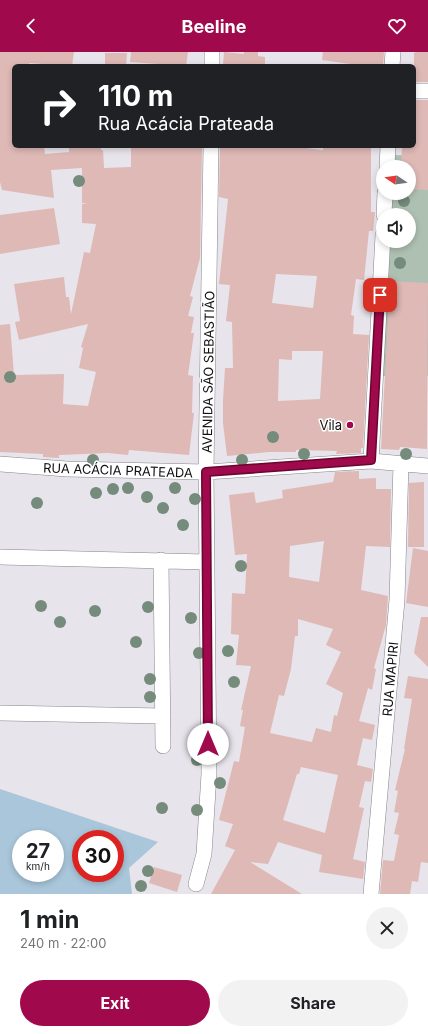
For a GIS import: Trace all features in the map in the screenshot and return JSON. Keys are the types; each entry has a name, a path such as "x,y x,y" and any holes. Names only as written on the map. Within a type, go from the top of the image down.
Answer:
{"street":[{"path":"212,52 212,64"},
{"path":"392,64 393,52"},
{"path":"416,91 428,91"},
{"name":"AVENIDA SÃO SEBASTIÃO","path":"196,884 204,854 209,774 206,472 211,148"},
{"path":"387,160 388,148"},
{"path":"371,460 382,248"},
{"name":"RUA ACÁCIA PRATEADA","path":"0,464 67,469 206,472 371,460 428,466"},
{"name":"RUA MAPIRI","path":"371,894 397,600 401,464"},
{"path":"0,557 207,562"},
{"path":"161,560 163,746"},
{"path":"0,713 163,716"}],"green space":[{"path":"394,155 428,156 428,376 381,376 389,248 416,248 416,208 390,208 391,200 416,200 416,160 394,160"}],"water":[{"path":"0,789 122,830 72,830 72,882 124,882 124,831 158,842 129,868 132,894 0,894"}],"building":[{"path":"0,52 74,52 72,64 12,64 12,148 44,148 45,154 69,152 69,148 101,148 101,150 103,150 104,168 131,167 131,148 202,148 200,258 190,296 193,297 188,316 194,317 191,333 194,333 188,375 193,376 192,413 194,413 189,455 129,450 128,455 108,453 59,455 59,458 43,457 43,454 0,452 0,325 10,324 14,375 64,374 63,404 88,406 96,372 79,368 83,348 81,347 88,324 19,340 15,322 20,321 14,284 64,277 66,297 69,297 71,314 84,252 90,253 96,224 82,223 82,204 87,204 82,203 82,168 51,170 54,198 2,190 0,182"},
{"path":"131,52 188,52 186,64 130,62"},
{"path":"224,52 244,54 244,52 258,52 258,56 265,57 265,64 223,64"},
{"path":"323,52 384,52 383,64 350,64 322,60"},
{"path":"428,52 428,82 416,82 416,64 414,64 414,53"},
{"path":"105,53 127,53 126,64 105,64"},
{"path":"416,100 428,100 428,190 416,189 416,160 401,160 402,148 416,148"},
{"path":"220,148 306,148 323,150 323,148 371,148 371,212 375,212 373,231 369,231 364,280 356,279 351,315 354,316 353,334 369,335 363,448 361,448 361,453 336,454 337,451 296,450 296,452 269,452 227,456 223,423 223,400 225,368 233,368 232,322 226,321 230,285 219,284 228,199 219,197","holes":["276,274 317,276 313,308 272,303","292,351 323,351 320,399 278,401 279,359 292,360"]},
{"path":"54,208 60,244 0,254 0,215"},
{"path":"390,281 428,283 427,449 400,447 399,450 381,449"},
{"path":"359,471 359,479 376,478 376,489 391,489 390,547 366,546 361,590 388,596 386,625 374,668 376,669 372,690 368,688 359,721 375,725 372,740 363,738 357,765 373,769 371,782 365,781 359,807 364,808 353,859 365,862 363,879 319,872 322,855 278,842 268,864 250,862 302,894 211,894 235,850 225,846 233,824 219,820 234,761 239,762 245,727 240,726 243,710 241,710 251,666 236,665 239,635 231,634 232,593 245,594 247,554 235,555 229,495 254,492 256,503 283,498 282,490 333,482 335,472","holes":["324,541 319,582 289,577 290,546","298,619 333,629 326,645 341,652 326,684 343,693 337,716 334,715 331,732 316,728 312,742 270,733 279,695 284,696 291,669 295,636 298,636","301,767 338,775 325,833 283,820 297,774 299,774"]},
{"path":"424,482 424,547 408,547 409,483"},
{"path":"413,548 428,551 428,607 406,603"},
{"path":"421,617 428,617 428,667 414,653"},
{"path":"408,676 428,679 428,863 421,862 418,882 412,881 410,894 380,894 383,860 394,861 399,835 394,834 399,813 394,812 398,791 395,790 405,749 412,699 404,698"},
{"path":"154,867 182,875 177,892 149,883"}],"place":[{"name":"Vila","path":"350,425"}],"route":[{"path":"208,744 206,472 371,460 380,295"}]}
